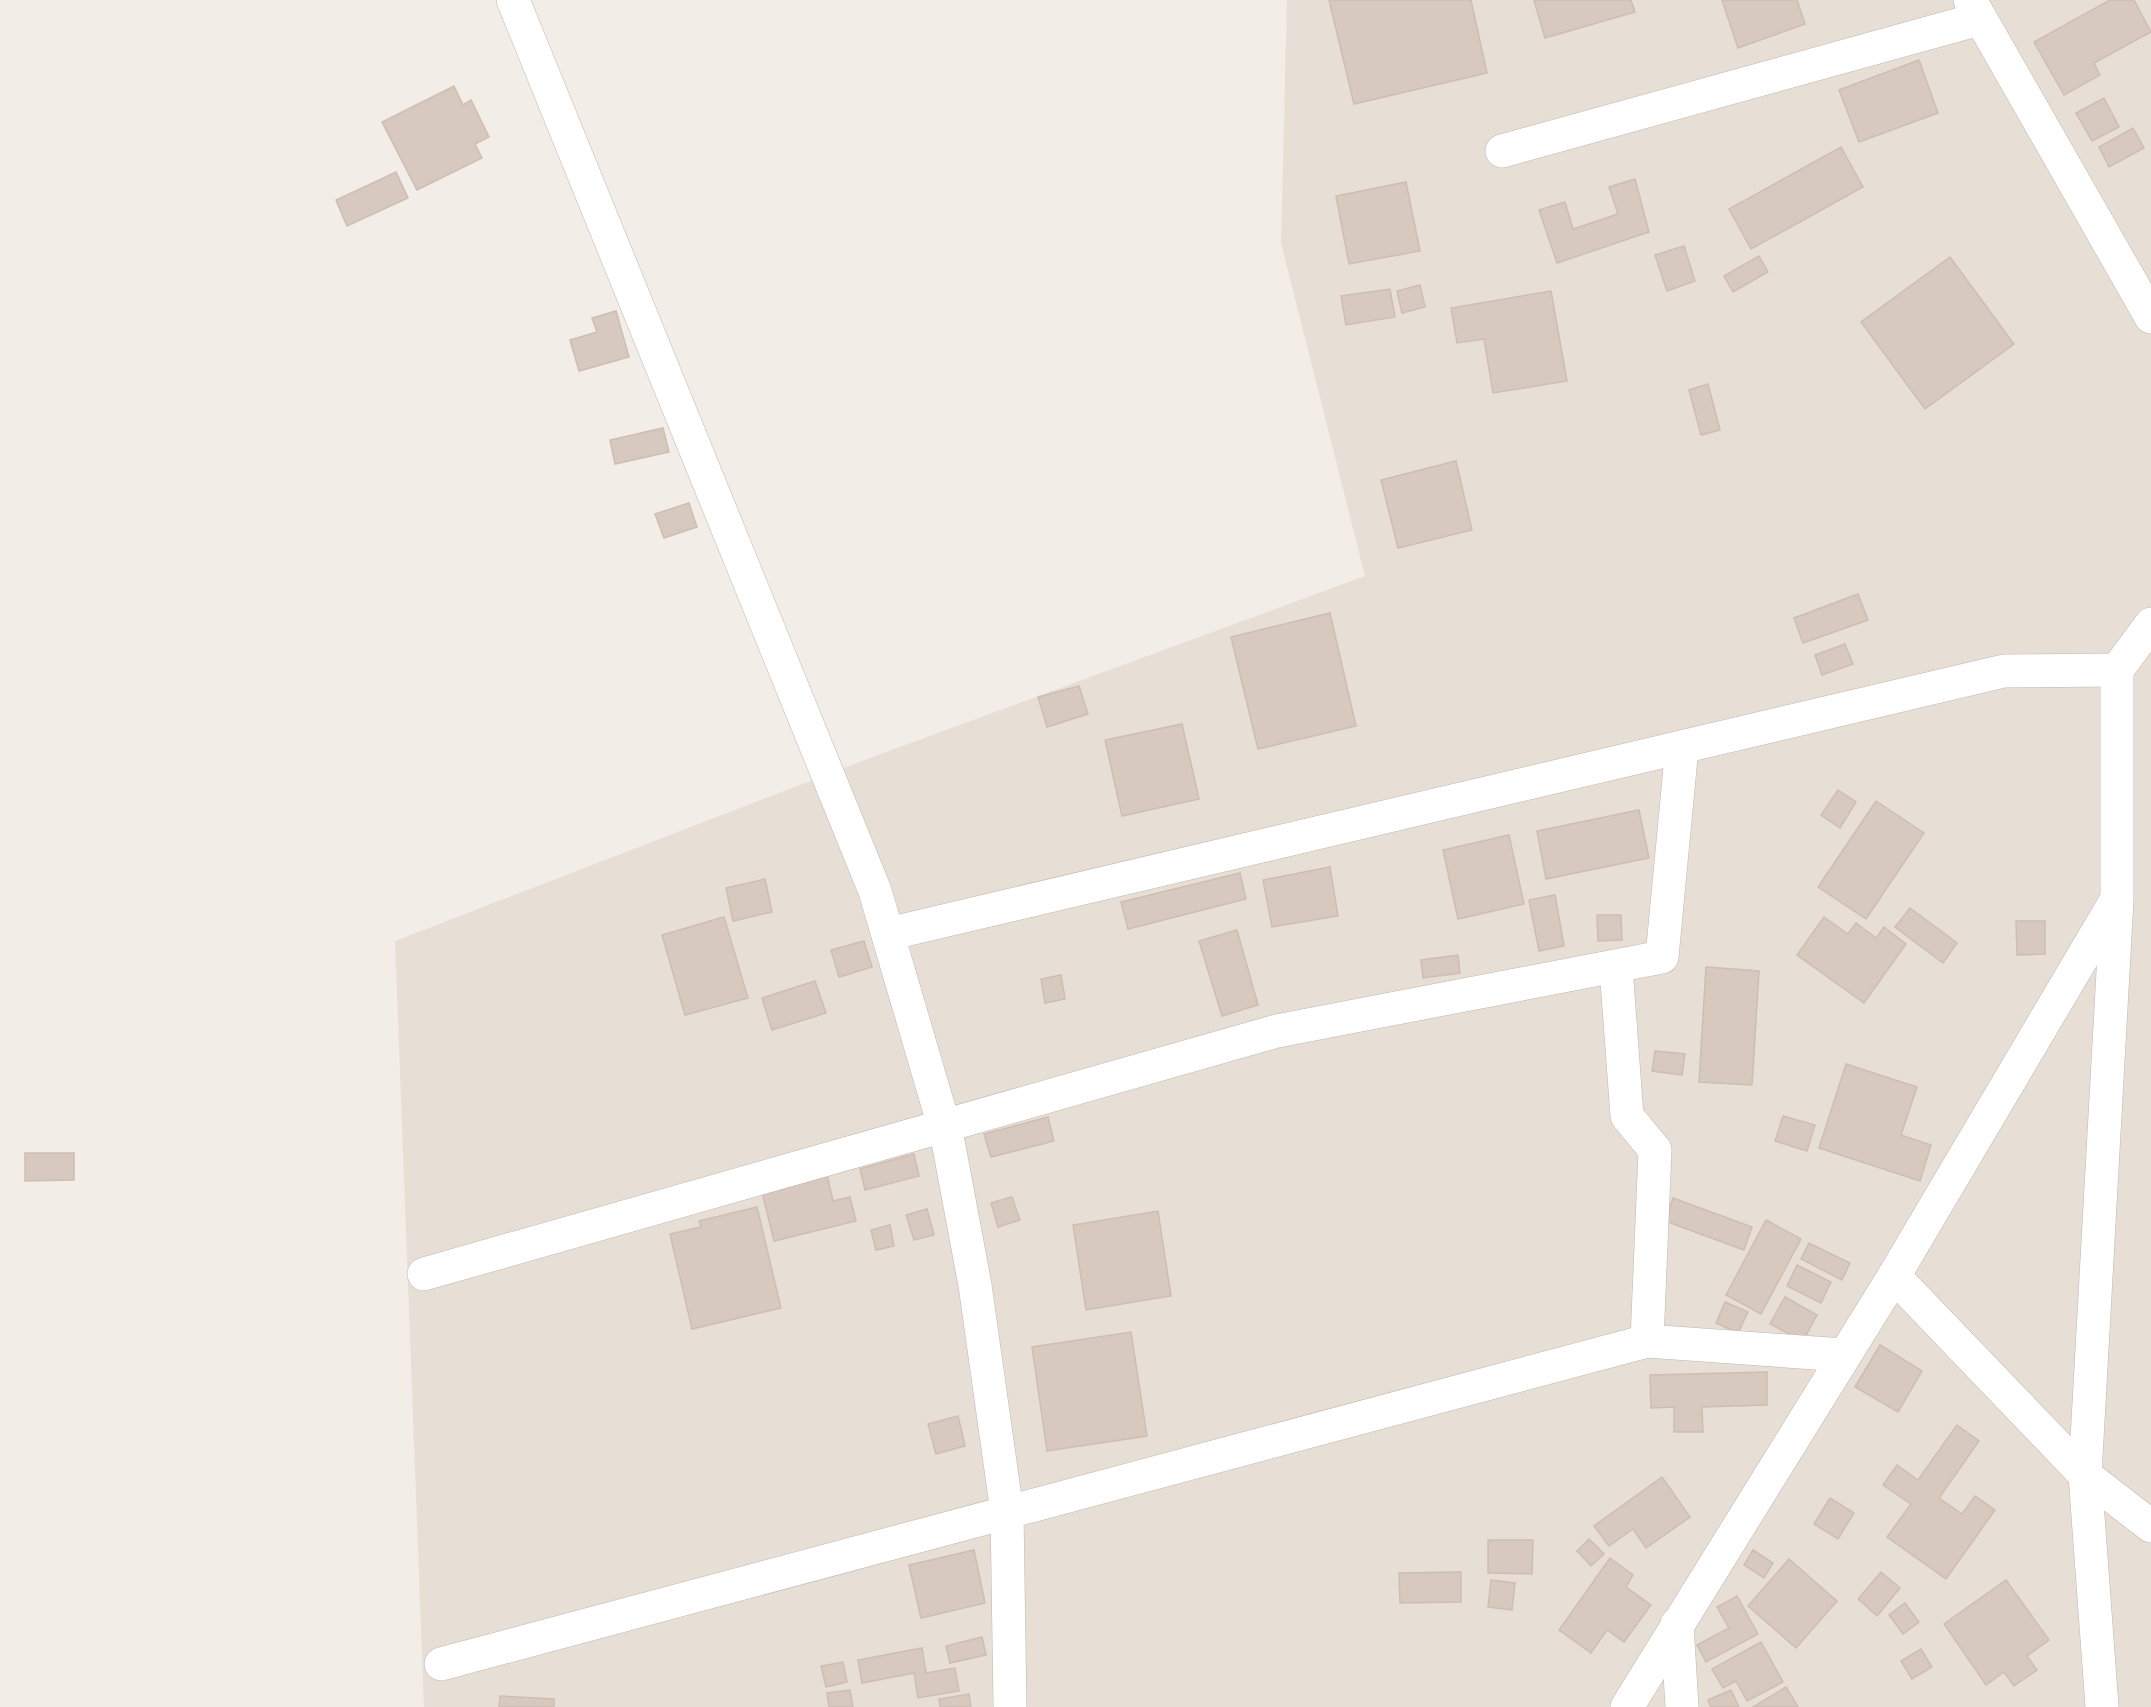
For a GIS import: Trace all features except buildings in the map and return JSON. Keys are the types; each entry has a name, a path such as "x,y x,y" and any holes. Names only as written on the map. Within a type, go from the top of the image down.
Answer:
{"street":[{"path":"513,0 875,891 888,934 943,1125 975,1285 1007,1512 1010,1707"},
{"path":"1502,151 1974,9 2151,318"},
{"path":"2102,1707 2085,1475 2117,900 2117,670 2151,624"},
{"path":"888,934 2004,671 2117,670"},
{"path":"424,1274 1277,1031 1662,957 1682,747"},
{"path":"1627,1707 1894,1276 2117,900"},
{"path":"1616,967 1627,1116 1655,1150 1647,1341"},
{"path":"1894,1276 2085,1475 2151,1526"},
{"path":"441,1664 1647,1341 1843,1355"},
{"path":"1677,1624 1682,1707"}],"shaded area":[{"path":"1287,0 2151,0 2151,1707 424,1707 395,941 870,758 1365,576 1281,243"}]}
